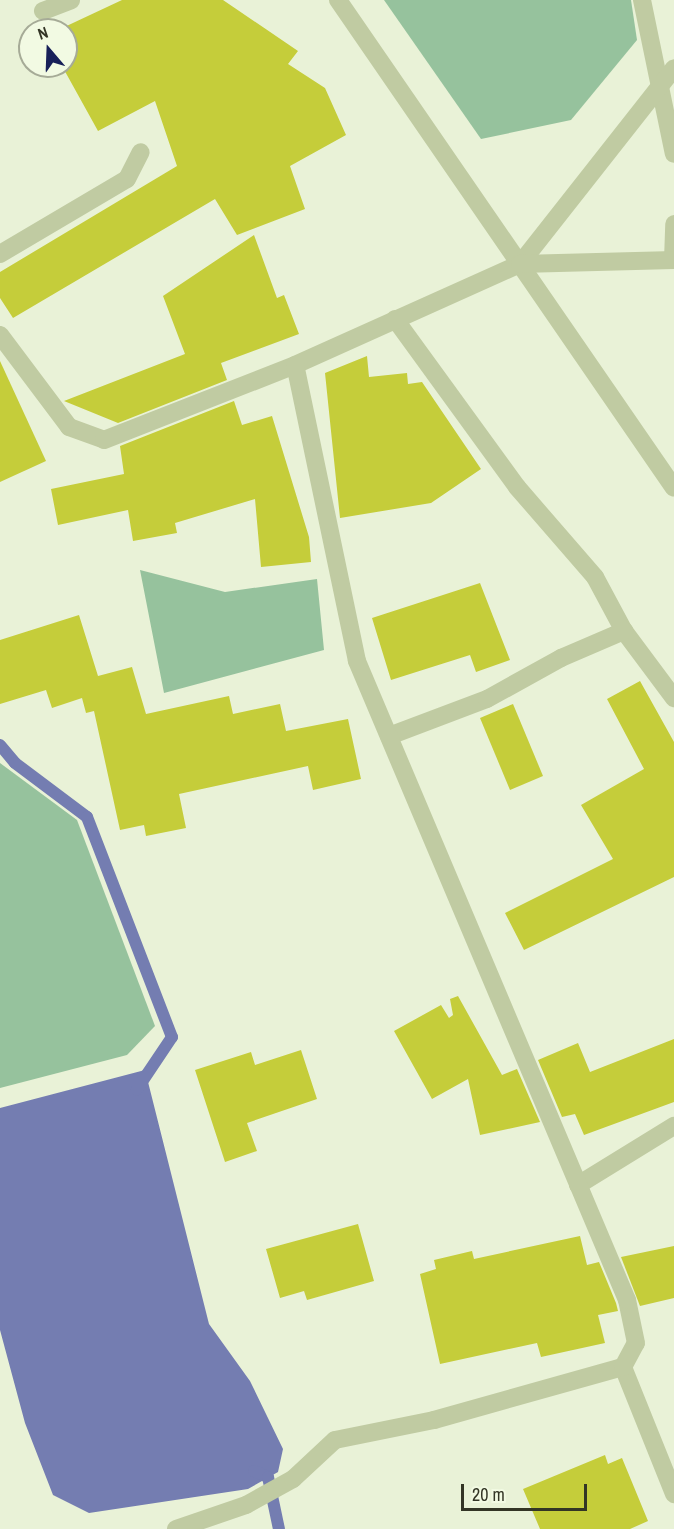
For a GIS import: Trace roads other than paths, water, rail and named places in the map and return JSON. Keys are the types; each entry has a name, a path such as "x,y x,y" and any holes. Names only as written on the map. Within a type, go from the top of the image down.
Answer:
{"street":[{"path":"43,11 71,0"},
{"path":"338,0 674,488"},
{"path":"642,0 668,75 674,154"},
{"path":"520,264 668,75"},
{"path":"0,254 127,178 141,152"},
{"path":"1,339 69,426 104,440 295,365 520,264 673,260 674,224"},
{"path":"395,319 517,487 595,577 624,631 674,698"},
{"path":"176,1529 246,1505 293,1479 335,1440 434,1420 623,1367 636,1343 627,1299 357,661 295,365"},
{"path":"389,736 487,699 561,658 624,631"},
{"path":"578,1185 674,1126"},
{"path":"623,1367 674,1494"}],"water":[{"path":"145,1070 209,1324 250,1381 283,1449 278,1472 248,1489 89,1513 53,1495 25,1423 0,1330 0,1108"}],"waterway":[{"path":"0,745 15,763 87,817 172,1037 137,1089"},
{"path":"254,1471 268,1477 279,1529"}]}
